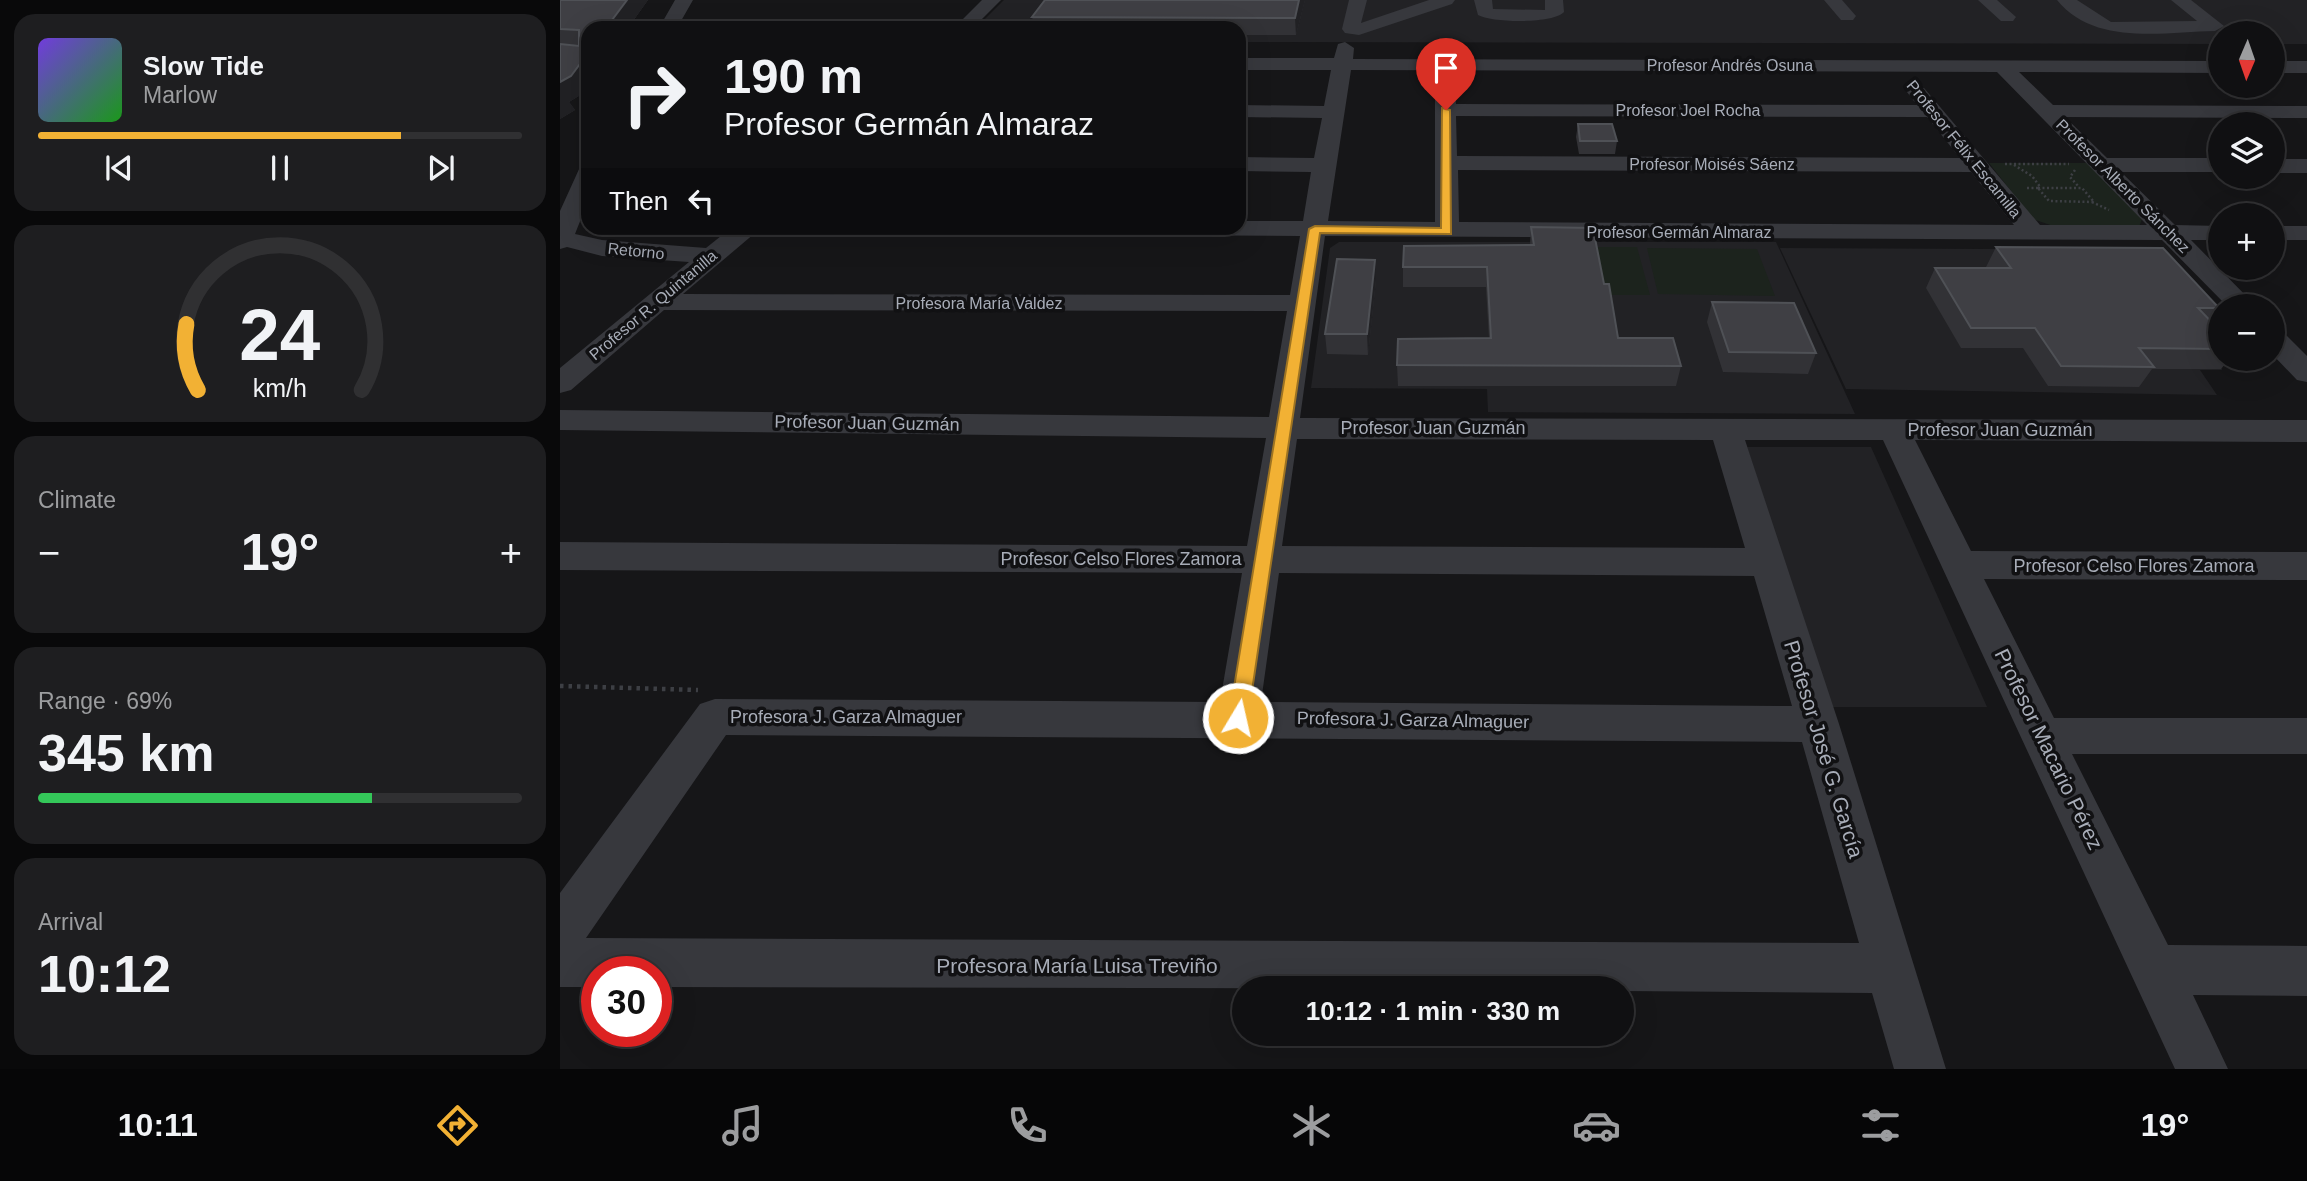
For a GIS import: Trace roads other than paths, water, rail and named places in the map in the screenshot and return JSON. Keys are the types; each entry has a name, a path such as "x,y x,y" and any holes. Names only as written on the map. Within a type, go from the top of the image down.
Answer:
{"street":[{"path":"672,21 684,0"},
{"path":"970,21 992,0"},
{"path":"1357,0 1351,29 1364,30 1446,0"},
{"path":"1483,0 1484,11 1489,14 1543,15 1555,12 1553,0"},
{"path":"1833,0 1847,16"},
{"path":"1987,0 2007,17"},
{"path":"2066,0 2100,24 2111,27 2215,26 2180,0"},
{"path":"2124,6 2140,15 2201,16"},
{"path":"1238,718 1324,165 1344,56"},
{"name":"Profesor Andrés Osuna","path":"1246,63 1344,56 1445,65 2208,67"},
{"path":"1445,65 1447,231"},
{"name":"Profesor Félix Escamilla","path":"1896,66 2033,232"},
{"name":"Profesor Alberto Sánchez","path":"2003,66 2230,294"},
{"path":"2286,67 2307,67"},
{"name":"Profesor Joel Rocha","path":"1446,110 1931,111"},
{"path":"1246,111 1333,112"},
{"path":"2046,111 2307,112"},
{"name":"Profesor Moisés Sáenz","path":"1447,163 1976,165"},
{"path":"1246,164 1324,165"},
{"path":"2101,165 2208,166"},
{"path":"2285,166 2307,166"},
{"path":"561,239 577,178"},
{"name":"Profesor Germán Almaraz","path":"1246,229 2208,233"},
{"path":"2285,233 2307,233"},
{"name":"Profesor R. Quintanilla","path":"560,383 737,235"},
{"name":"Retorno","path":"561,239 603,248 711,256"},
{"name":"Profesora María Valdez","path":"656,302 1303,303"},
{"path":"2285,331 2307,331"},
{"path":"2285,350 2307,373"},
{"name":"Profesor Juan Guzmán","path":"560,420 1283,428 2307,431"},
{"name":"Profesor José G. García","path":"1726,429 1818,724 1920,1069"},
{"name":"Profesor Macario Pérez","path":"1894,430 2202,1069"},
{"name":"Profesor Celso Flores Zamora","path":"560,556 1766,562"},
{"name":"Profesor Celso Flores Zamora","path":"1961,565 2307,566"},
{"name":"Profesora J. Garza Almaguer","path":"560,933 715,717 1238,718 1818,724"},
{"path":"2042,736 2307,736"},
{"name":"Profesora María Luisa Treviño","path":"560,962 1889,968"},
{"path":"2155,970 2307,971"}]}
